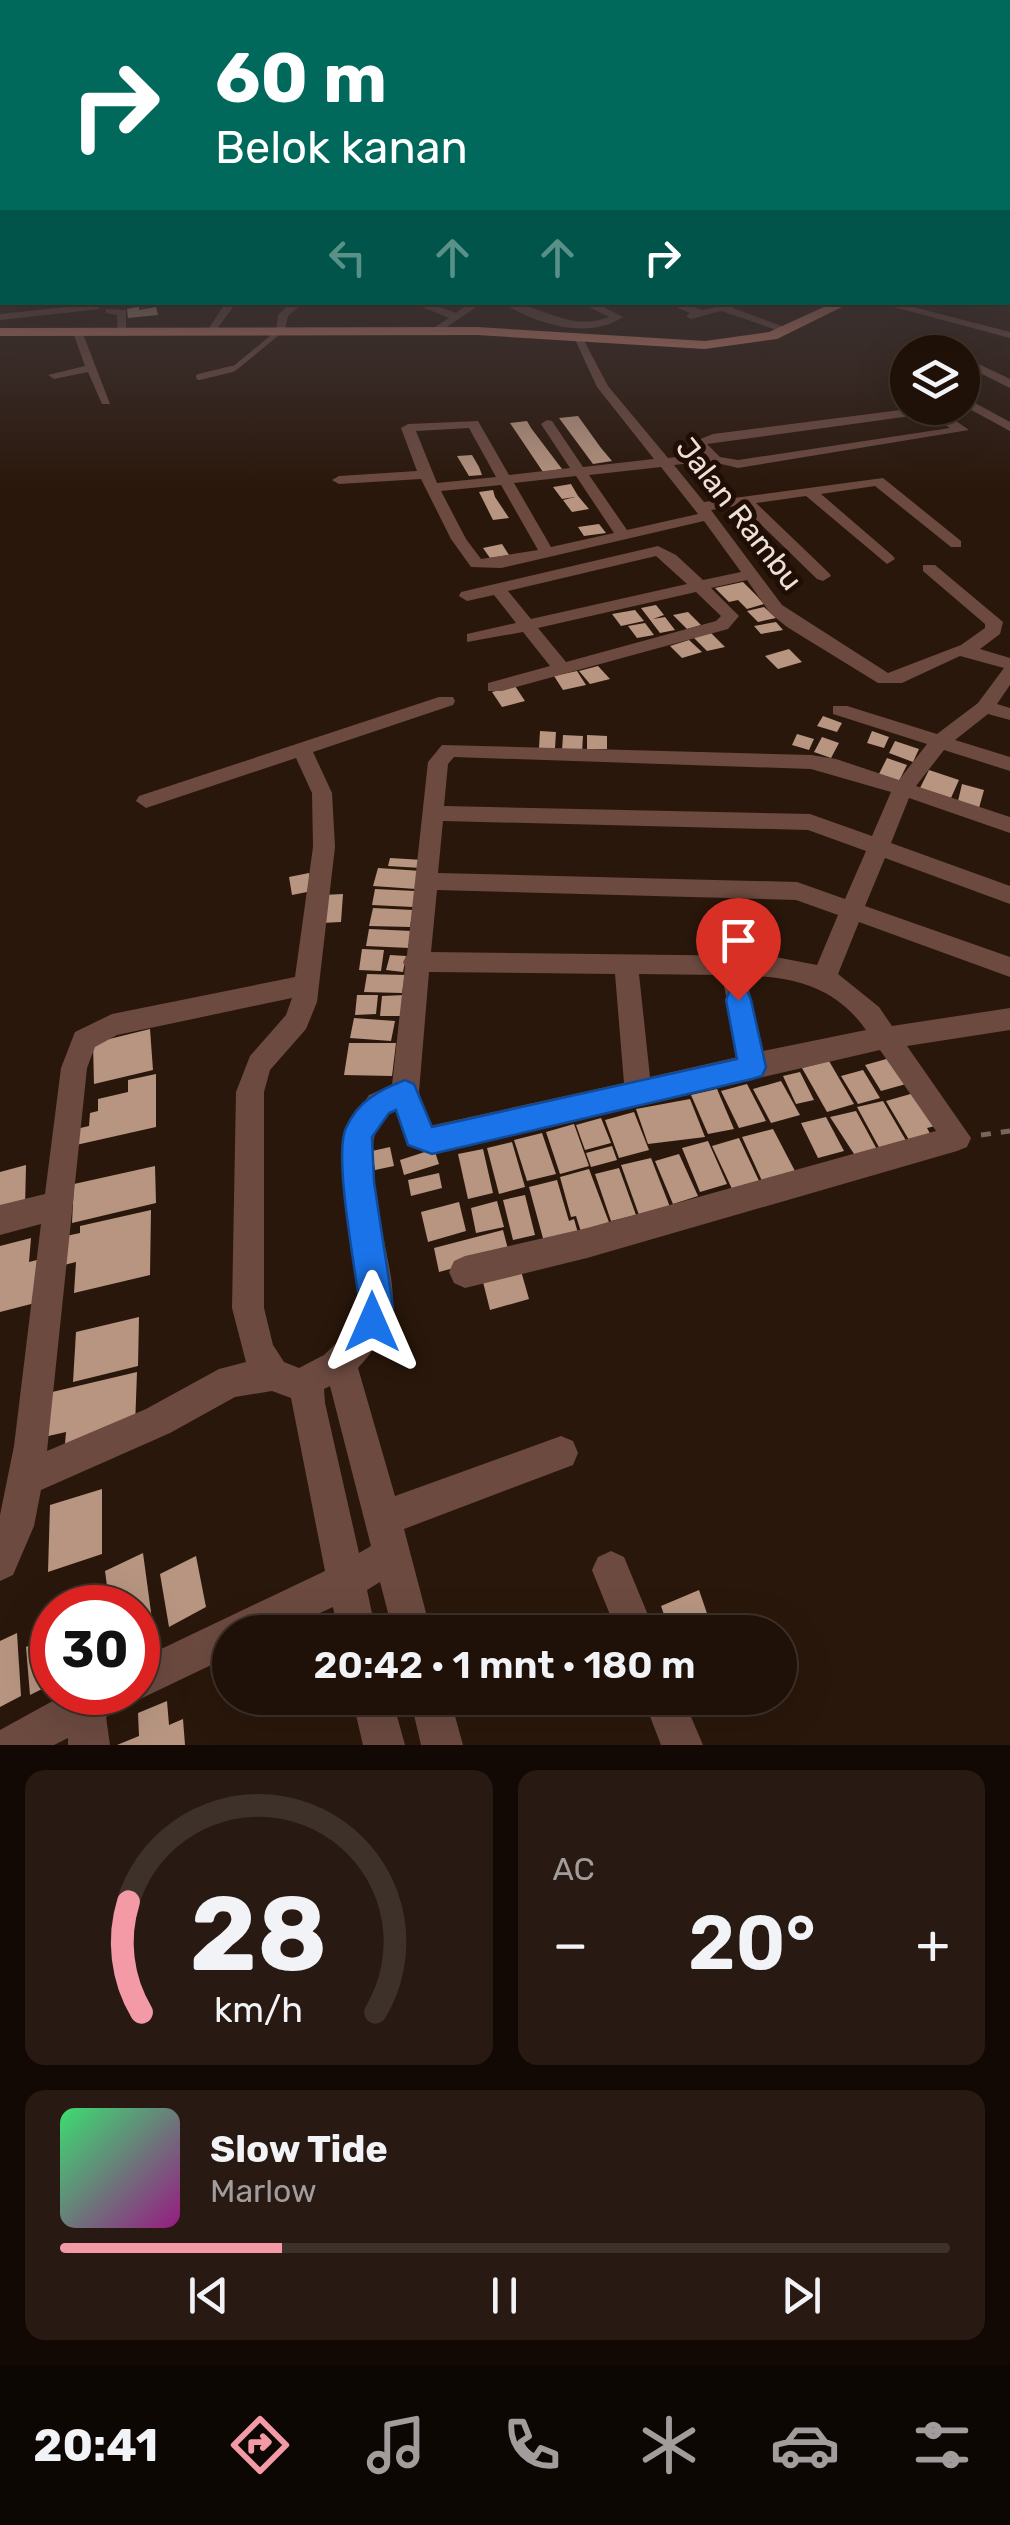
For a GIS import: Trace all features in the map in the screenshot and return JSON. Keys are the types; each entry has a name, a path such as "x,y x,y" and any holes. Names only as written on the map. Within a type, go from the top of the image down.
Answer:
{"highway":[{"path":"0,332 436,330 704,345 749,341 786,330"}],"street":[{"path":"110,329 112,334"},
{"path":"112,334 114,329"},
{"path":"978,335 988,329"},
{"path":"77,334 106,401"},
{"name":"Jalan Rambu","path":"576,335 596,377 783,616 884,679 907,674 945,654 966,650"},
{"path":"989,373 1010,367"},
{"path":"54,375 91,368"},
{"path":"980,368 1010,384"},
{"path":"980,410 1010,427"},
{"path":"339,480 503,480 710,456 722,463 738,464 962,430 938,415 918,411 704,440 701,446 710,456"},
{"path":"546,551 470,423 408,428 430,481 476,564 546,551 623,535 744,500 878,481 956,544"},
{"path":"547,424 623,535"},
{"path":"808,490 887,560"},
{"path":"744,500 823,576"},
{"path":"467,596 652,551 664,554 727,612 729,621 495,687"},
{"path":"929,568 994,622 994,630 966,650"},
{"path":"473,638 752,574"},
{"path":"497,588 561,668"},
{"path":"824,978 855,910 876,844 902,790 940,742 985,707 1010,668 966,650"},
{"path":"146,801 446,700"},
{"path":"985,707 1010,714"},
{"path":"840,710 1010,764"},
{"path":"272,1374 258,1352 248,1308 250,1092 259,1064 297,1022 306,985 324,847 322,793 302,749"},
{"path":"1010,825 829,764 449,750 438,762 405,1092 418,1136 432,1140 887,1037 1010,1019"},
{"path":"435,814 810,822 1010,895"},
{"path":"426,882 796,891 1010,967"},
{"path":"415,962 732,966 795,969 824,978 870,1015 957,1138 606,1238 465,1272"},
{"path":"626,964 638,1094"},
{"path":"732,966 752,1067"},
{"path":"0,1562 16,1526 31,1446 74,1068 89,1034 306,985"},
{"path":"321,1378 362,1340 376,1307 360,1182 358,1133 379,1104 405,1092"},
{"path":"0,1220 58,1205"},
{"path":"24,1479 158,1421 231,1381 272,1374 347,1381 407,1615"},
{"path":"321,1378 344,1582 353,1615"},
{"path":"384,1518 560,1453"},
{"path":"274,1615 391,1555"},
{"path":"611,1570 629,1615"},
{"path":"160,1669 212,1645"},
{"path":"13,1745 92,1715"},
{"path":"376,1715 384,1745"},
{"path":"434,1715 442,1745"},
{"path":"670,1715 682,1745"}],"lane":[{"path":"199,377 234,368 280,331"}],"path":[{"path":"957,1138 1010,1131"}],"building":[{"path":"578,416 612,461 593,464 559,418"},
{"path":"527,421 562,469 543,472 510,423"},
{"path":"472,455 482,475 469,476 457,456"},
{"path":"571,484 589,509 572,512 563,500 575,497 562,499 553,487"},
{"path":"493,490 509,518 493,520 479,492"},
{"path":"599,524 606,533 584,536 578,527"},
{"path":"502,544 509,555 490,558 483,548"},
{"path":"743,582 764,604 747,609 738,600 729,602 715,588"},
{"path":"656,605 664,615 653,619 665,617 675,630 660,633 641,608"},
{"path":"764,607 776,618 758,622 747,611"},
{"path":"635,610 644,621 621,626 612,614"},
{"path":"688,612 701,625 687,629 673,615"},
{"path":"776,622 783,630 761,634 754,626"},
{"path":"645,623 654,635 637,638 628,626"},
{"path":"711,633 725,647 707,651 693,637"},
{"path":"689,640 702,652 682,658 670,646"},
{"path":"789,649 802,662 778,669 765,656"},
{"path":"598,666 610,679 590,684 579,671"},
{"path":"577,671 586,685 563,690 554,676"},
{"path":"515,686 525,701 502,707 492,692"},
{"path":"823,716 842,723 837,732 817,726"},
{"path":"540,731 556,732 555,748 539,748"},
{"path":"872,731 889,737 884,748 867,743"},
{"path":"797,734 814,739 809,750 792,745"},
{"path":"563,735 583,736 582,753 562,751"},
{"path":"587,735 607,736 607,749 587,749"},
{"path":"822,737 839,743 831,758 814,752"},
{"path":"895,741 919,749 913,762 889,753"},
{"path":"887,758 907,765 899,781 879,774"},
{"path":"929,770 959,780 951,798 920,788"},
{"path":"962,784 984,790 979,808 958,801"},
{"path":"390,858 423,860 421,868 388,866"},
{"path":"378,868 421,871 416,889 373,886"},
{"path":"309,873 312,891 292,895 289,877"},
{"path":"375,889 415,891 413,907 372,905"},
{"path":"343,894 341,922 321,923 323,895"},
{"path":"373,908 413,910 410,927 369,926"},
{"path":"369,929 412,931 409,948 366,946"},
{"path":"362,949 384,950 381,971 359,970"},
{"path":"390,955 406,956 403,972 386,970"},
{"path":"367,974 405,975 402,993 364,992"},
{"path":"357,995 378,995 376,1014 355,1015"},
{"path":"405,995 403,1016 380,1016 382,996"},
{"path":"354,1018 395,1021 391,1041 350,1038"},
{"path":"150,1029 153,1070 94,1084 93,1043"},
{"path":"349,1043 396,1043 392,1076 344,1075"},
{"path":"890,1058 906,1084 881,1091 865,1065"},
{"path":"829,1061 854,1104 827,1112 802,1068"},
{"path":"863,1070 880,1098 858,1104 841,1076"},
{"path":"800,1072 814,1100 796,1104 783,1076"},
{"path":"156,1074 156,1127 76,1145 76,1129 89,1126 90,1113 98,1111 98,1099 128,1092 128,1080"},
{"path":"781,1081 800,1115 771,1123 753,1089"},
{"path":"747,1084 766,1121 739,1128 721,1091"},
{"path":"717,1089 734,1129 708,1134 691,1095"},
{"path":"914,1093 935,1126 927,1128 933,1139 912,1145 886,1101"},
{"path":"690,1099 705,1137 648,1144 636,1109"},
{"path":"883,1101 908,1144 881,1151 857,1107"},
{"path":"856,1111 880,1155 858,1160 830,1117"},
{"path":"634,1112 649,1150 619,1158 605,1120"},
{"path":"826,1117 844,1151 818,1158 801,1123"},
{"path":"601,1118 611,1143 585,1150 576,1125"},
{"path":"574,1124 589,1166 560,1174 546,1132"},
{"path":"773,1129 796,1173 763,1183 742,1137"},
{"path":"542,1133 556,1174 527,1181 514,1140"},
{"path":"739,1138 760,1183 733,1191 712,1146"},
{"path":"708,1141 727,1184 700,1192 682,1148"},
{"path":"512,1142 525,1187 499,1194 487,1148"},
{"path":"612,1146 617,1160 591,1167 586,1153"},
{"path":"390,1147 394,1166 375,1170 372,1151"},
{"path":"434,1149 439,1164 404,1175 400,1160"},
{"path":"483,1149 493,1193 468,1199 458,1154"},
{"path":"679,1154 698,1196 673,1204 655,1161"},
{"path":"651,1158 670,1207 639,1215 621,1165"},
{"path":"26,1165 25,1209 0,1215 0,1172"},
{"path":"155,1166 156,1203 72,1223 74,1184"},
{"path":"619,1168 636,1215 611,1221 595,1174"},
{"path":"589,1169 610,1225 581,1232 576,1216 571,1217 560,1177"},
{"path":"439,1173 442,1188 411,1196 408,1180"},
{"path":"557,1180 569,1221 574,1219 578,1233 544,1242 529,1187"},
{"path":"525,1195 535,1235 513,1240 503,1200"},
{"path":"497,1201 504,1227 476,1233 471,1208"},
{"path":"459,1202 466,1231 428,1242 421,1212"},
{"path":"151,1210 150,1275 74,1293 76,1262 64,1265 66,1236 80,1233 80,1226"},
{"path":"503,1230 509,1253 439,1272 434,1248"},
{"path":"31,1238 29,1262 37,1260 35,1303 0,1312 0,1246"},
{"path":"521,1271 529,1299 490,1310 483,1282"},
{"path":"139,1317 138,1366 73,1382 76,1332"},
{"path":"137,1372 135,1427 65,1444 66,1432 44,1437 48,1393"},
{"path":"102,1489 102,1554 48,1572 50,1505"},
{"path":"143,1553 147,1585 107,1585 105,1571"},
{"path":"196,1556 206,1607 169,1627 160,1574"},
{"path":"699,1590 708,1615 664,1615 661,1606"},
{"path":"17,1633 21,1696 0,1707 0,1641"},
{"path":"30,1645 30,1695 26,1647"},
{"path":"167,1701 169,1725 183,1719 185,1745 117,1745 139,1736 138,1715 160,1715 160,1704"}],"route":[{"path":"372,1322 376,1307 357,1154 358,1133 364,1119 379,1104 405,1092 418,1136 432,1140 752,1067 738,1000"}]}
